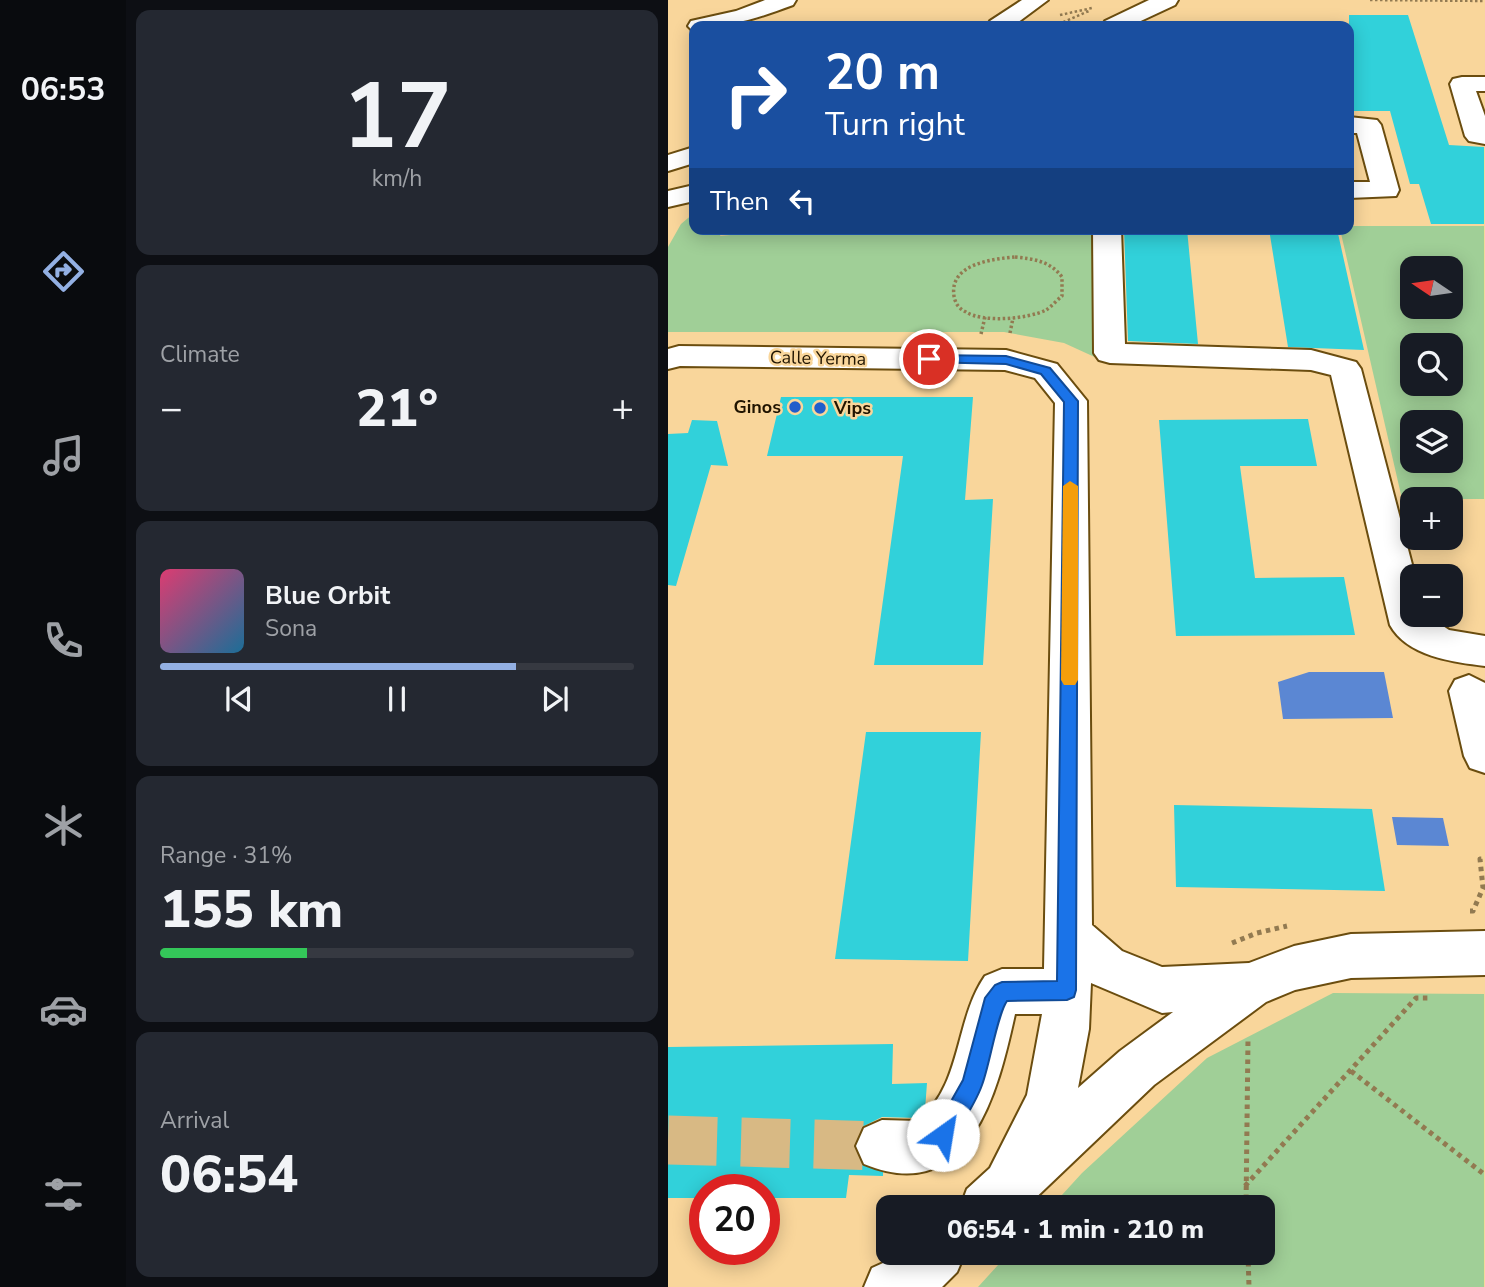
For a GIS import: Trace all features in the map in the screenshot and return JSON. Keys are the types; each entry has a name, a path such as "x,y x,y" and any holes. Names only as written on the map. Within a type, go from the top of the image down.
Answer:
{"street":[{"path":"695,21 707,0"},
{"path":"705,21 726,10 735,0"},
{"path":"721,21 785,0"},
{"path":"1005,21 1037,0"},
{"path":"1123,21 1167,0"},
{"path":"1485,84 1462,84 1478,136 1485,136"},
{"path":"1354,125 1368,125 1387,190 1354,190"},
{"path":"668,163 689,157"},
{"path":"1107,235 1110,353 1310,360 1345,369 1409,625 1429,641 1445,647 1485,651"},
{"name":"Calle Yerma","path":"672,356 1006,360 1046,371 1071,401 1069,934 1065,1029 1051,1101 999,1195"},
{"path":"1469,691 1485,756"},
{"path":"1069,934 1105,967 1162,990 1249,986"},
{"path":"999,1195 1138,1068 1249,986 1294,968 1351,956 1485,953"},
{"path":"882,1146 922,1146 943,1135 972,1084 987,1034 992,1005 1002,992 1067,990"},
{"path":"891,1287 911,1279 926,1265"}],"path":[{"path":"1370,0 1485,1"},
{"path":"1005,21 1037,20 1099,7 1066,21"},
{"path":"1016,257 1048,264 1060,273 1064,284 1062,296 1046,310 1013,318 969,316 956,304 952,292 956,280 965,269 982,261 1016,257"},
{"path":"1008,340 1013,318"},
{"path":"1461,911 1473,911 1484,888 1480,859 1485,859"},
{"path":"1245,1186 1416,998 1442,997 1434,953"},
{"path":"1245,1195 1249,986"},
{"path":"1351,1071 1485,1175"},
{"path":"1248,1265 1249,1287"}],"green space":[{"path":"689,217 689,235 720,236 1097,235 1099,359 1064,343 1004,332 668,332 668,247 681,224"},
{"path":"1354,226 1484,226 1484,499 1463,499 1463,487 1400,487 1400,490 1341,235 1354,235"},
{"path":"1333,993 1484,994 1484,1287 978,1287 998,1265 1275,1265 1275,1195 1062,1195 1082,1173 1207,1058"}],"water":[{"path":"1309,672 1384,672 1393,718 1283,719 1278,682"},
{"path":"1392,817 1443,818 1449,846 1397,845"}],"building":[{"path":"1349,15 1408,15 1449,145 1484,147 1484,224 1431,224 1419,184 1410,184 1390,111 1354,111 1354,21 1349,21"},
{"path":"1124,235 1188,235 1198,344 1128,341"},
{"path":"1270,235 1338,235 1364,350 1288,347"},
{"path":"781,397 973,397 965,500 993,499 983,665 874,665 903,456 767,456"},
{"path":"1308,419 1317,466 1240,466 1255,578 1344,577 1355,635 1176,636 1159,420"},
{"path":"692,420 717,421 728,466 711,465 676,586 668,585 668,434 688,433"},
{"path":"866,732 981,732 968,961 835,959"},
{"path":"1174,805 1372,809 1385,891 1176,887"},
{"path":"893,1044 892,1084 927,1083 925,1110 917,1118 882,1117 862,1127 854,1147 862,1165 883,1172 883,1176 849,1175 846,1198 780,1198 780,1174 689,1174 689,1198 668,1198 668,1047"}],"tunnel":[{"path":"668,1140 882,1146"}],"slow traffic":[{"path":"1070,486 1070,680"}],"place":[{"name":"Ginos","path":"795,407"},
{"name":"Vips","path":"820,408"}],"route":[{"path":"929,359 1006,360 1046,371 1071,401 1067,990 1002,992 992,1005 987,1034 972,1084 957,1115 943,1135"}]}
